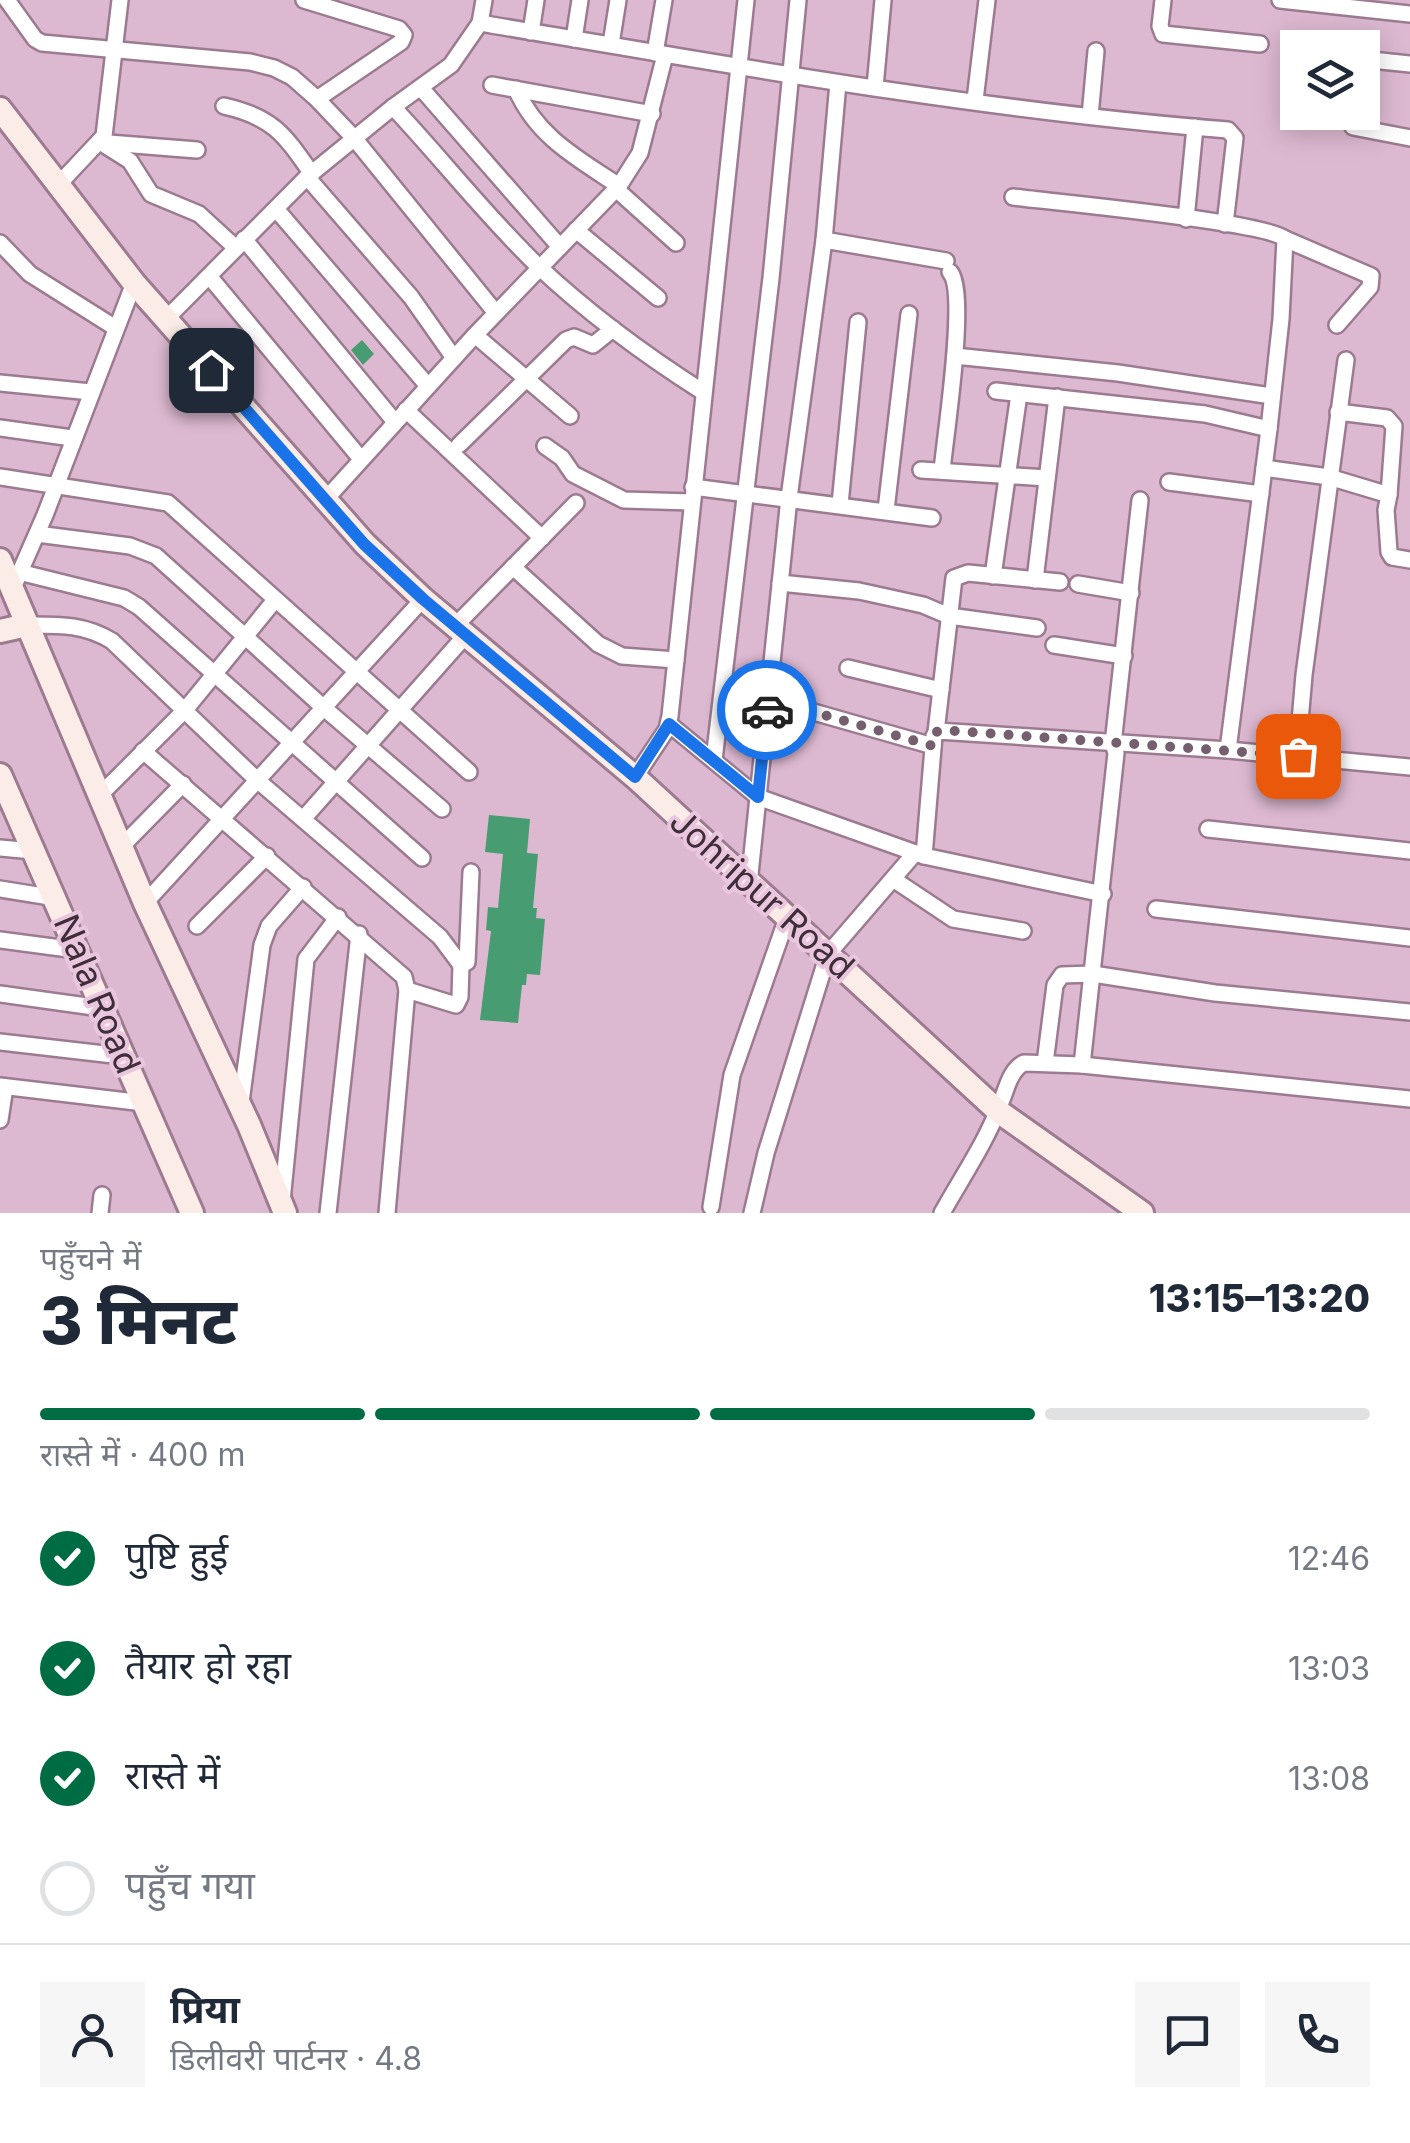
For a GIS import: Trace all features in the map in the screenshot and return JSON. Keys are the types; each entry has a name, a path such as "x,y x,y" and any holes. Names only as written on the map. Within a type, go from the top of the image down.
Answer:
{"street":[{"path":"8,0 38,42 274,68 292,78 354,138 496,313"},
{"path":"58,185 100,142 108,116 120,0"},
{"path":"304,0 399,29 404,36 401,42 317,100"},
{"path":"166,318 310,176 392,106 451,65 480,23 482,0"},
{"path":"531,32 536,0"},
{"path":"574,39 580,0"},
{"path":"611,44 618,0"},
{"path":"324,500 618,187 640,153 652,114 664,0"},
{"path":"635,777 669,724 746,0"},
{"path":"714,760 798,0"},
{"path":"874,88 884,0"},
{"path":"974,100 987,0"},
{"path":"1163,0 1163,34 1260,44"},
{"path":"1280,0 1410,14"},
{"path":"480,23 874,88 1228,130 1235,135 1225,224"},
{"path":"1090,116 1096,51"},
{"path":"1380,61 1410,64"},
{"path":"749,884 789,498 824,240 838,82"},
{"path":"492,85 652,114"},
{"path":"420,88 560,247"},
{"path":"516,89 528,116 569,153 618,187 676,243"},
{"path":"224,106 262,116 275,125 310,176 390,270 454,358"},
{"path":"392,106 539,267 650,358 704,392"},
{"name":"Johripur Road","path":"0,109 134,283 364,544 423,599 635,777 998,1111 1142,1213"},
{"path":"1186,219 1195,128"},
{"path":"1365,130 1410,138"},
{"path":"100,142 197,150"},
{"path":"100,142 130,161 151,194 199,214 240,244 401,416 542,538"},
{"path":"1013,198 1277,233 1371,276 1370,287 1337,325"},
{"path":"276,208 428,386"},
{"path":"576,230 658,298"},
{"path":"1228,750 1269,429 1285,239"},
{"path":"824,240 948,266 955,278 955,356 942,471"},
{"path":"0,243 30,274 114,327"},
{"path":"208,276 361,459"},
{"path":"134,283 37,534 11,574 11,628 100,796 284,1209"},
{"path":"886,510 909,314"},
{"path":"840,504 858,322"},
{"path":"459,445 566,340 574,337 596,344 613,329"},
{"path":"475,335 570,416"},
{"path":"955,356 1118,373 1272,396"},
{"path":"1298,756 1346,360"},
{"path":"0,384 91,392"},
{"path":"996,391 1205,414 1269,429"},
{"path":"994,576 1019,394"},
{"path":"1035,580 1057,396"},
{"path":"1338,412 1387,418 1394,426 1386,510 1389,552 1392,557 1410,560"},
{"path":"0,428 72,438"},
{"path":"545,446 562,458 574,474 624,500 745,492 932,518"},
{"path":"1264,468 1329,477 1389,495"},
{"path":"920,470 1047,478"},
{"path":"0,477 168,504 469,772"},
{"path":"1169,482 1261,494"},
{"path":"1082,1065 1103,894 1116,753 1113,744 1140,500"},
{"path":"302,819 398,711 513,567 576,503"},
{"path":"37,534 144,550 167,564 324,708 442,809"},
{"path":"513,567 598,644 622,656 676,660"},
{"path":"11,574 124,598 422,858"},
{"path":"752,1213 766,1154 828,954 920,854 952,583 957,574 1060,582"},
{"path":"780,584 878,594 949,616 1037,628"},
{"path":"1078,584 1131,593"},
{"path":"145,904 423,599"},
{"path":"100,796 185,710 275,600"},
{"path":"11,628 74,625 94,630 127,653 257,780 440,937 461,965 456,1006 407,990"},
{"path":"1054,644 1124,656"},
{"path":"848,668 941,690"},
{"path":"768,699 935,739 1228,750 1410,768"},
{"path":"669,724 758,797 920,854 1103,894"},
{"path":"143,751 359,934 407,982 387,1213"},
{"name":"Nala Road","path":"0,775 192,1213"},
{"path":"122,846 183,784"},
{"path":"1208,829 1410,851"},
{"path":"0,848 33,851"},
{"path":"197,926 267,856"},
{"path":"461,965 467,962 471,872"},
{"path":"893,879 953,919 1023,932"},
{"path":"240,1106 262,945 269,926 303,887"},
{"path":"0,889 56,898"},
{"path":"1156,908 1410,938"},
{"path":"284,1209 304,972 311,950 338,917"},
{"path":"710,1207 732,1074 786,918"},
{"path":"328,1213 359,934"},
{"path":"0,940 76,950"},
{"path":"1045,1062 1057,978 1062,975 1093,974 1215,993 1410,1012"},
{"path":"0,994 101,1008"},
{"path":"0,1042 122,1056"},
{"path":"942,1213 998,1111 1016,1066 1024,1063 1082,1065 1410,1099"},
{"path":"0,1120 2,1086 144,1103"},
{"path":"100,1213 102,1195"}],"building":[{"path":"362,340 374,354 363,365 351,350"},
{"path":"489,815 530,819 527,853 538,854 533,908 537,908 536,918 545,919 540,975 527,974 518,1023 480,1020 491,931 486,930 488,907 498,908 503,854 485,852"}],"way so far":[{"path":"767,710 768,699 933,746 936,732 942,730 1298,756"}],"route":[{"path":"211,370 364,544 423,599 635,777 669,724 758,797 767,710"}]}
